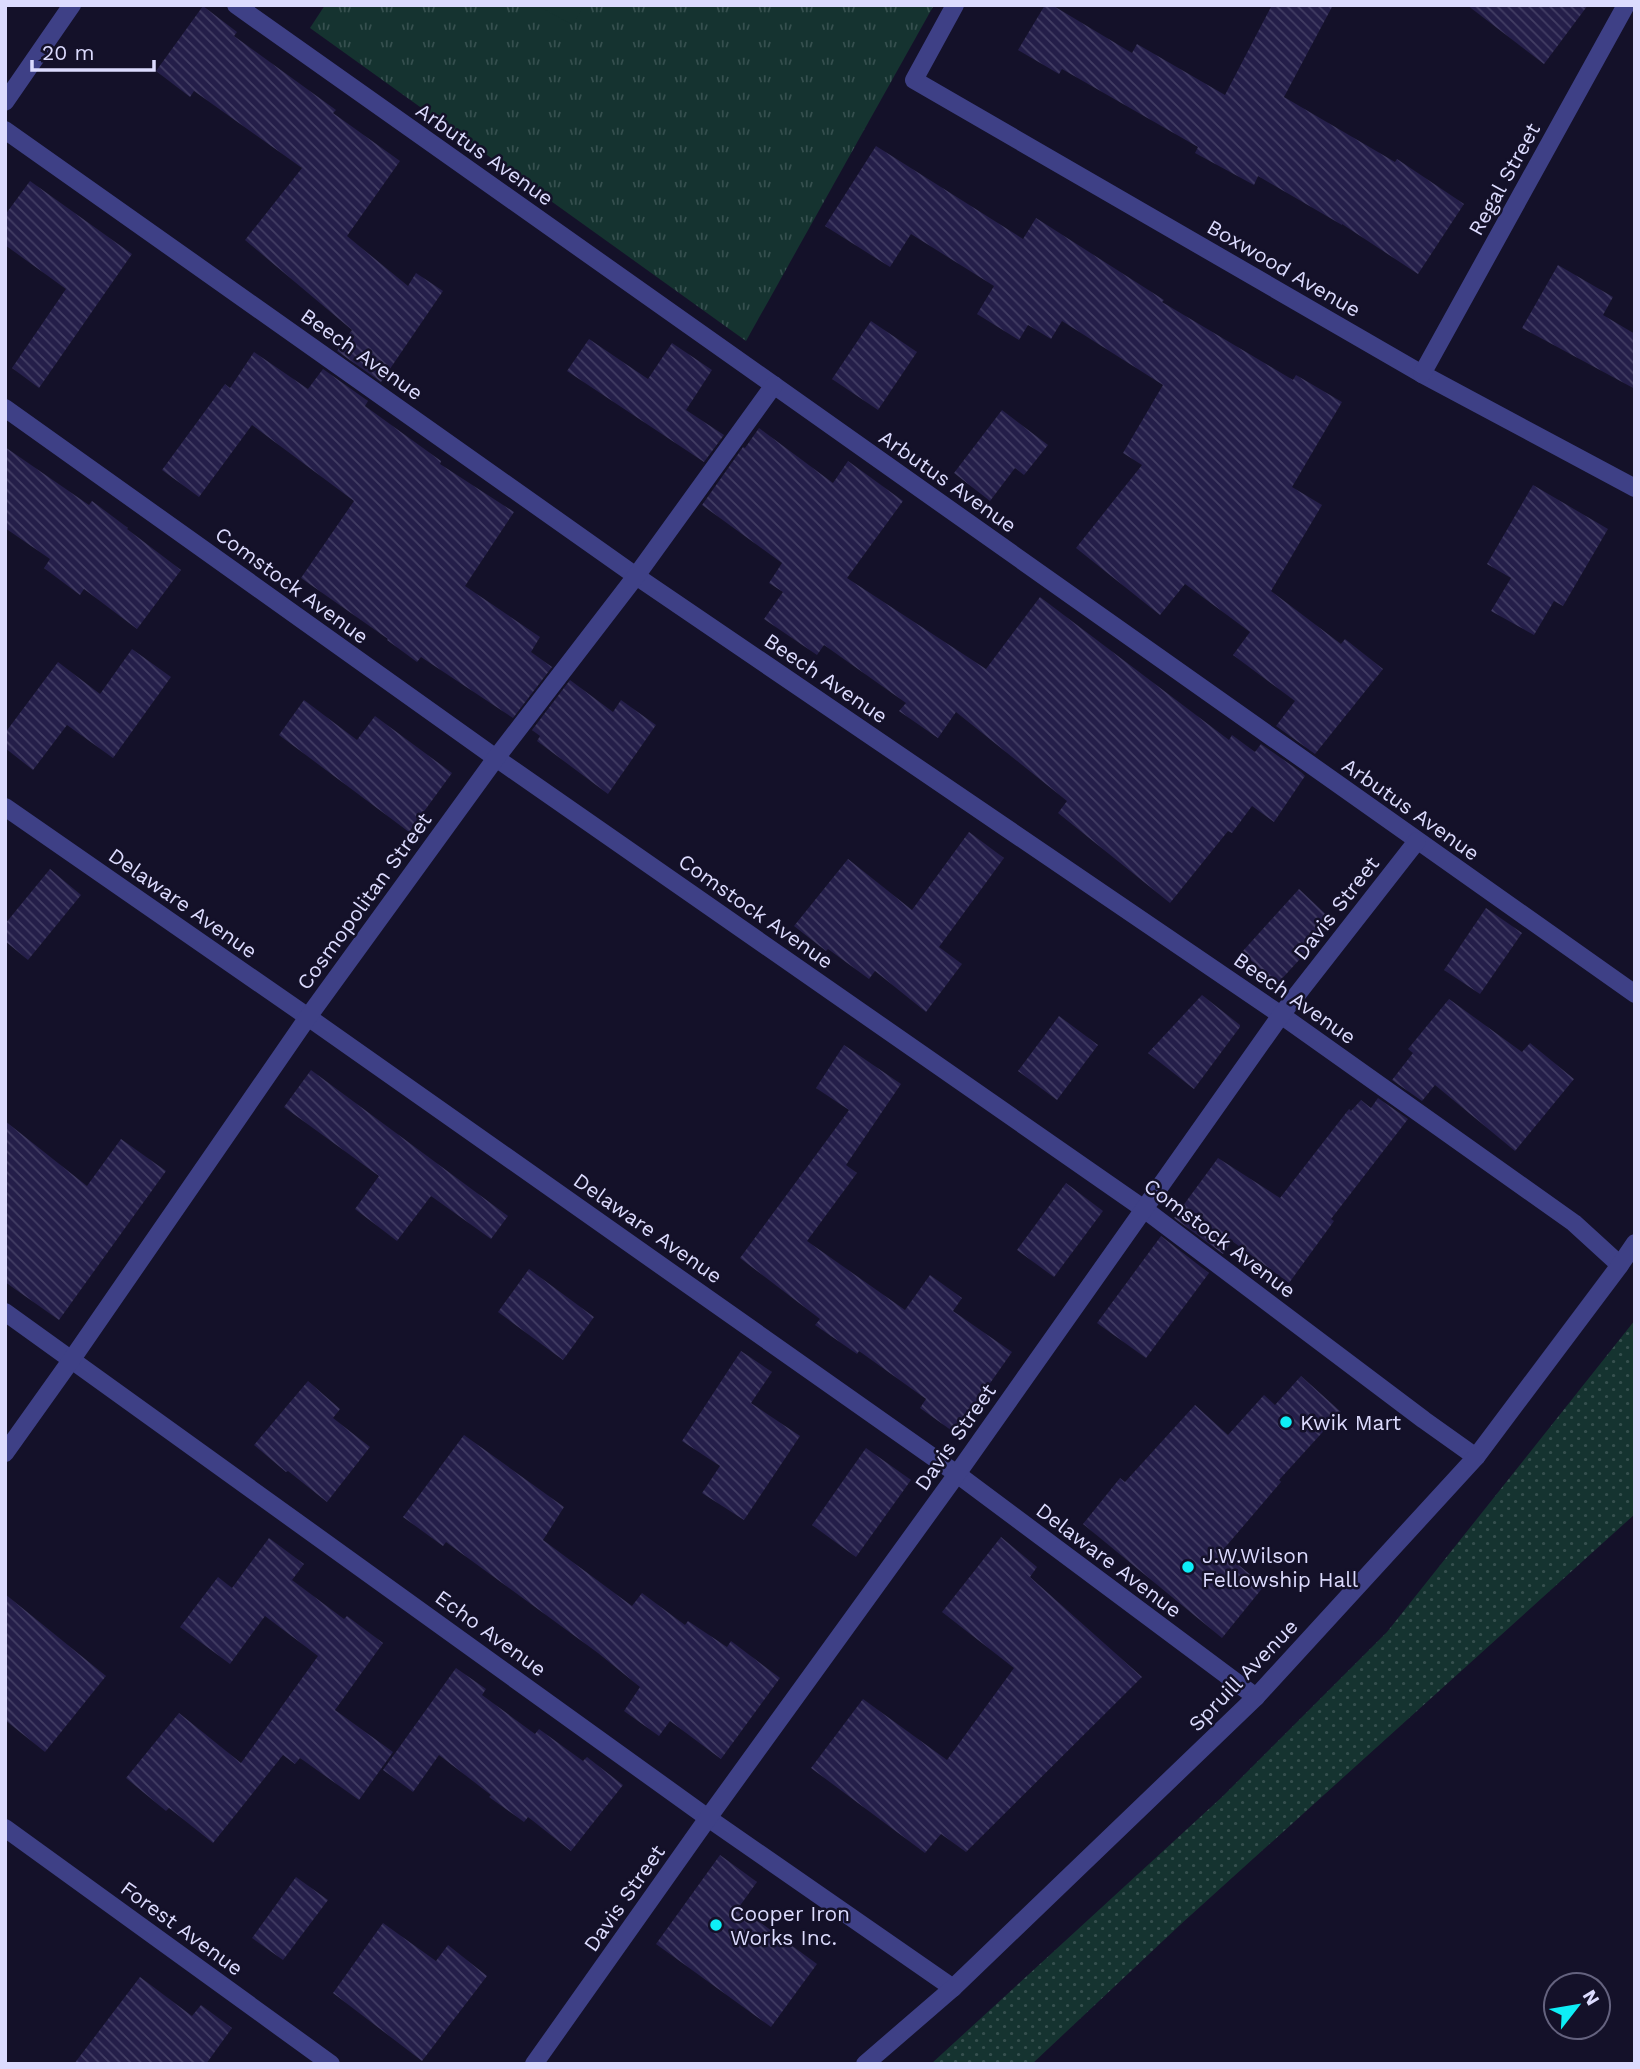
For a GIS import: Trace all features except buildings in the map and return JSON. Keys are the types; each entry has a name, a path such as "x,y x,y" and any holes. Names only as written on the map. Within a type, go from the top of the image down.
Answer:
{"street":[{"path":"5,102 72,5"},
{"name":"Arbutus Avenue","path":"236,5 1635,994"},
{"name":"Boxwood Avenue","path":"955,5 914,80 1422,374 1635,488"},
{"name":"Regal Street","path":"1422,374 1626,5"},
{"name":"Beech Avenue","path":"5,130 636,576 1281,1015 1574,1223 1620,1265"},
{"name":"Cosmopolitan Street","path":"5,1453 308,1017 496,758 636,576 774,385"},
{"name":"Comstock Avenue","path":"5,408 496,758 1144,1209 1476,1457"},
{"name":"Delaware Avenue","path":"5,807 957,1474 1256,1697"},
{"name":"Davis Street","path":"534,2064 957,1474 1281,1015 1417,841"},
{"name":"Spruill Avenue","path":"865,2064 953,1988 1256,1697 1476,1457 1635,1243"},
{"name":"Echo Avenue","path":"5,1312 708,1818 953,1988"},
{"name":"Forest Avenue","path":"5,1828 331,2064"}],"green space":[{"path":"325,5 934,5 746,341 310,28"},
{"path":"536,5 584,5 573,25"},
{"path":"1635,1320 1635,1514 1181,1924 1032,2064 931,2064 1222,1797 1387,1632"}],"place":[{"name":"Kwik Mart","path":"1286,1422"},
{"name":"J.W.Wilson Fellowship Hall","path":"1188,1567"},
{"name":"Cooper Iron Works Inc.","path":"716,1925"}]}
